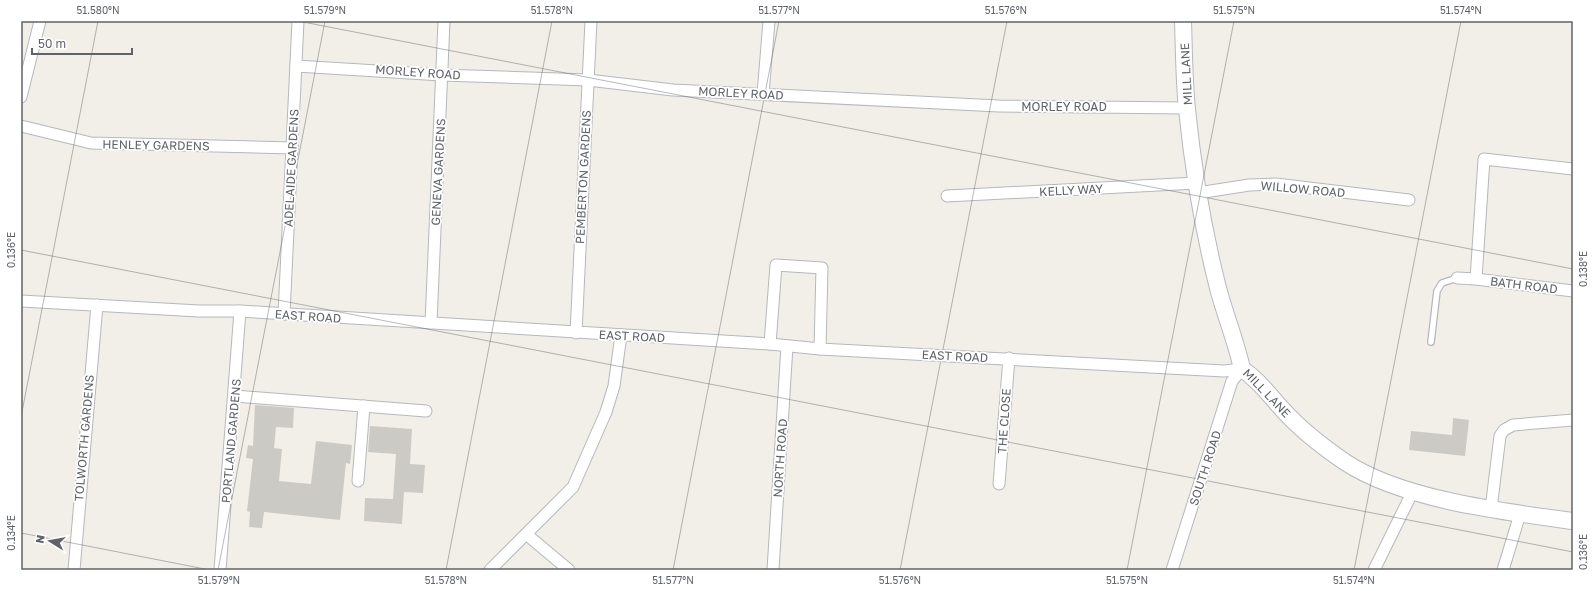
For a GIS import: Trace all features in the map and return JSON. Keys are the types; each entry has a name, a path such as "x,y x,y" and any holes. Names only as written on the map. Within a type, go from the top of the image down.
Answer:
{"street":[{"path":"21,97 40,21"},
{"name":"ADELAIDE GARDENS","path":"284,314 298,21"},
{"name":"GENEVA GARDENS","path":"431,323 444,21"},
{"name":"PEMBERTON GARDENS","path":"576,333 591,21"},
{"path":"763,94 769,21"},
{"name":"MILL LANE","path":"1183,21 1187,108 1197,188 1218,288 1236,342 1242,369 1255,378 1297,424 1345,462 1370,476 1413,491 1491,509 1573,521"},
{"name":"MORLEY ROAD","path":"296,66 588,80 673,90 999,106 1187,108"},
{"name":"HENLEY GARDENS","path":"21,126 91,143 292,148"},
{"path":"1476,279 1484,159 1573,169"},
{"name":"WILLOW ROAD","path":"1197,188 1276,184 1409,200"},
{"name":"KELLY WAY","path":"947,196 1197,188"},
{"path":"770,344 776,265 822,268 820,349"},
{"name":"BATH ROAD","path":"1457,278 1573,291"},
{"name":"EAST ROAD","path":"21,301 199,311 240,311 770,344 820,349 1009,358 1224,371 1242,369"},
{"name":"TOLWORTH GARDENS","path":"74,570 97,305"},
{"name":"PORTLAND GARDENS","path":"220,570 235,396 240,311"},
{"path":"490,570 573,487 606,412 614,386 622,335"},
{"name":"NORTH ROAD","path":"773,570 787,346"},
{"name":"THE CLOSE","path":"999,484 1009,358"},
{"name":"SOUTH ROAD","path":"1172,570 1232,382 1242,369"},
{"path":"235,396 426,412"},
{"path":"358,481 364,406"},
{"path":"1491,509 1500,436 1504,430 1513,424 1573,420"},
{"path":"1374,570 1413,491"},
{"path":"1503,570 1520,514"},
{"path":"526,534 569,570"}],"lane":[{"path":"1431,342 1437,291 1442,283 1457,278"}],"building":[{"path":"255,405 294,408 293,428 276,427 274,448 282,449 279,481 311,484 316,441 352,445 350,464 346,463 340,520 264,512 262,528 249,527 250,512 247,511 253,459 246,458 248,445 253,446"},
{"path":"1453,418 1469,420 1465,456 1409,450 1411,431 1452,435"},
{"path":"370,426 412,429 410,464 425,465 423,493 404,492 402,524 364,521 365,498 393,499 396,454 368,452"}]}
